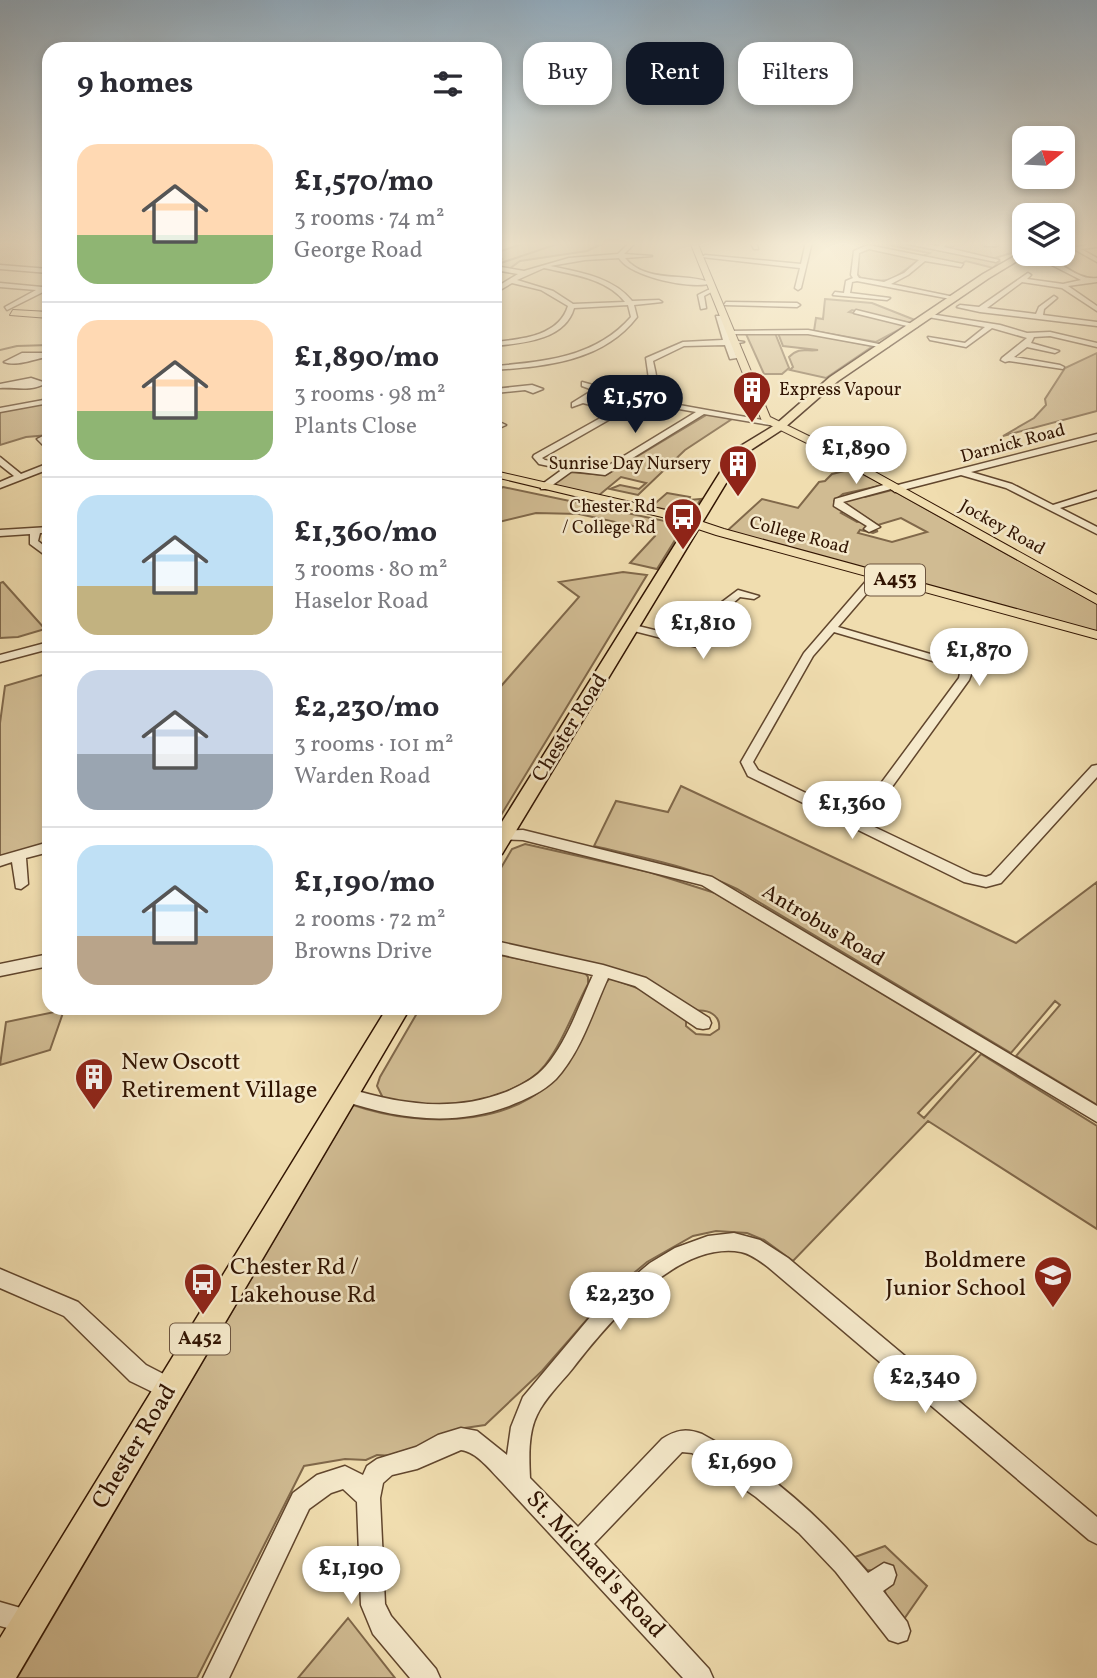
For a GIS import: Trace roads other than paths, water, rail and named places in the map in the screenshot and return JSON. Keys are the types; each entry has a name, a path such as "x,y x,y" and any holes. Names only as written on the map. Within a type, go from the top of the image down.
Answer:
{"highway":[{"name":"Chester Road","path":"502,833 738,453 834,379 924,320"},
{"name":"Chester Road","path":"0,1671 395,1015"}],"main road":[{"path":"725,320 768,414 778,424"},
{"path":"728,320 739,357 764,417 778,424"},
{"name":"Jockey Road","path":"778,424 1097,600"},
{"name":"College Road","path":"502,476 697,519"},
{"name":"College Road","path":"502,482 697,519 877,575 1097,635"}],"street":[{"path":"502,343 525,339 551,330 566,320"},
{"path":"502,367 555,360 606,342 623,331 631,320"},
{"path":"891,320 915,326"},
{"path":"956,320 1028,335 1070,336 1097,345"},
{"path":"1066,320 1097,324"},
{"path":"936,338 965,347 990,326"},
{"path":"702,412 602,473 537,459 640,400 654,388 649,360 683,344 808,332 885,346"},
{"path":"1028,335 1031,339 1006,359 1060,367"},
{"path":"1025,344 1056,352"},
{"path":"0,368 7,361 42,355"},
{"path":"0,386 20,384"},
{"path":"584,384 597,389 579,403 620,410"},
{"path":"502,391 528,389"},
{"path":"640,400 778,424"},
{"path":"0,410 42,402"},
{"name":"Darnick Road","path":"875,528 839,506 838,501 964,473 1097,437"},
{"path":"0,460 21,478"},
{"path":"544,487 570,468"},
{"path":"0,485 42,469"},
{"path":"964,473 1009,486 1097,531"},
{"path":"1052,508 1097,494"},
{"path":"36,531 33,542 42,549"},
{"path":"0,533 42,531"},
{"path":"877,575 808,655 747,762 753,773 969,878 986,882 996,879 1097,769"},
{"path":"630,627 704,649 709,639 706,632 719,615 713,609 738,593 754,596"},
{"path":"831,628 957,665 966,672 965,678 858,824"},
{"path":"0,659 42,647"},
{"name":"Antrobus Road","path":"502,838 523,835 707,881 1097,1115"},
{"path":"0,861 42,849"},
{"path":"19,857 21,884"},
{"path":"502,949 640,982 703,1023"},
{"path":"0,970 42,961"},
{"path":"346,1095 386,1108 432,1114 471,1111 535,1086 552,1071 603,971"},
{"path":"519,1483 517,1448 528,1409 581,1340 641,1281 664,1264 689,1251 732,1242 758,1248 781,1265 1097,1532"},
{"path":"0,1279 71,1309 138,1373 169,1389"},
{"name":"St. Michael's Road","path":"368,1498 369,1482 378,1470 417,1459 449,1441 478,1442 578,1545 700,1678"},
{"path":"578,1545 670,1447 680,1441 694,1442 776,1496 875,1582 898,1631"},
{"path":"216,1678 300,1501 313,1489 345,1477 358,1485 368,1498 373,1605 382,1625 427,1678"},
{"path":"0,1614 29,1622"}],"waterway":[{"path":"0,350 42,345"}],"place":[{"name":"Express Vapour","path":"752,424"},
{"name":"Sunrise Day Nursery","path":"738,498"},
{"name":"Chester Rd / College Rd","path":"683,551"},
{"name":"New Oscott Retirement Village","path":"94,1111"},
{"name":"Boldmere Junior School","path":"1053,1309"},
{"name":"Chester Rd / Lakehouse Rd","path":"203,1316"}]}
